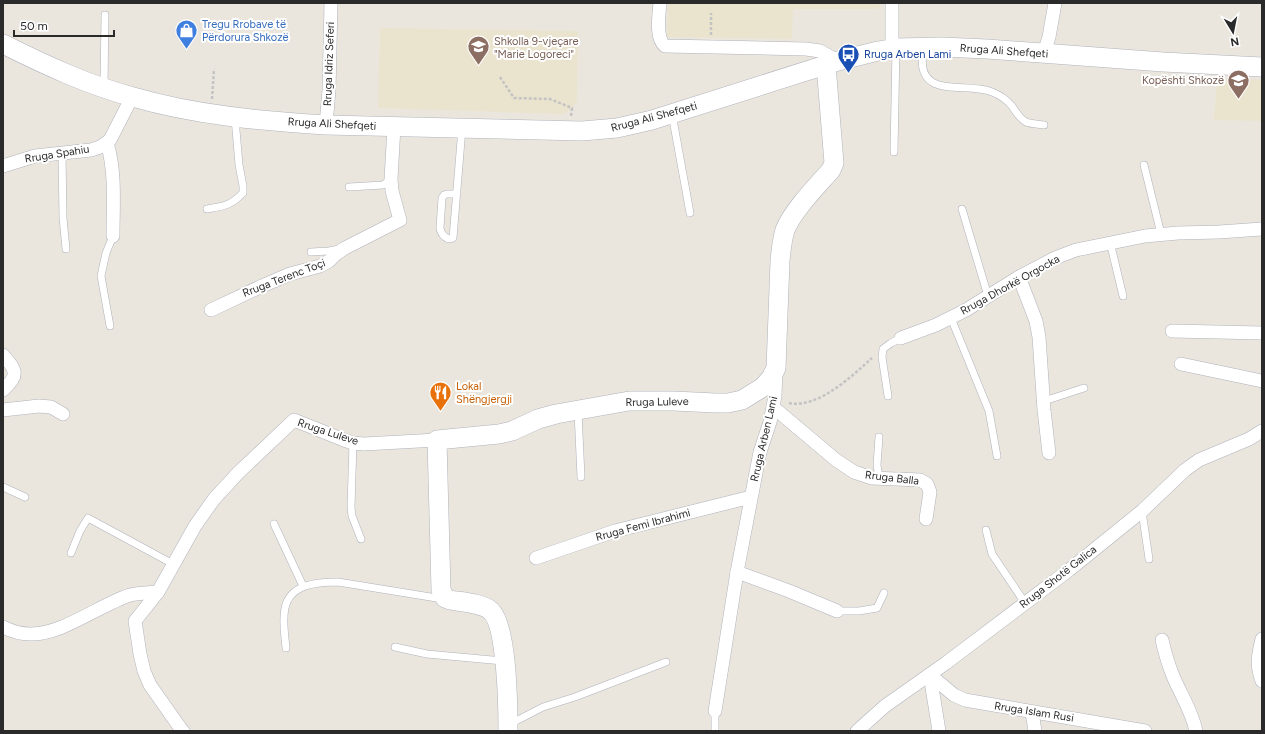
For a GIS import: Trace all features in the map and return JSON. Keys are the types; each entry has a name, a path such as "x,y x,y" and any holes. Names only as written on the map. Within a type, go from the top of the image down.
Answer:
{"main road":[{"name":"Rruga Ali Shefqeti","path":"3,44 46,65 104,88 132,97 211,113 326,125 571,131 596,131 623,127 832,63 878,51 894,49 942,47 1262,67"},
{"name":"Rruga Arben Lami","path":"777,364 780,261 782,243 786,229 793,216 831,170 834,163 832,63"},
{"name":"Rruga Luleve","path":"437,440 499,434 512,431 538,419 556,414 629,401 728,403 742,400 763,387 771,378 777,364"},
{"path":"437,440 441,590 445,598 480,605 492,612 498,625 505,661 508,728"}],"street":[{"name":"Rruga Idriz Seferi","path":"326,125 329,90 331,3"},
{"path":"660,3 659,36 661,43 665,46 806,49 820,51 832,63"},
{"path":"892,3 894,49"},
{"path":"1044,53 1049,37 1055,3"},
{"path":"113,236 112,165 107,143 132,97"},
{"name":"Rruga Terenc Toçi","path":"211,310 290,274 320,266 329,261 345,248 400,220 392,191 391,179 394,127"},
{"name":"Rruga Spahiu","path":"3,166 35,156 91,150 107,143"},
{"name":"Rruga Dhorkë Orgocka","path":"900,338 920,332 951,318 1019,277 1062,255 1076,250 1110,242 1161,234 1262,229"},
{"path":"1019,277 1036,321 1039,337 1049,453"},
{"path":"1172,331 1262,333"},
{"path":"3,355 9,361 15,377 3,390"},
{"name":"Rruga Arben Lami","path":"715,711 737,572 751,497 760,452 774,402 777,364"},
{"path":"1181,364 1262,381"},
{"name":"Rruga Balla","path":"774,402 836,460 854,472 872,478 920,480 927,484 930,492 926,519"},
{"path":"3,410 39,406 51,407 63,414"},
{"name":"Rruga Luleve","path":"181,730 150,685 144,671 135,621 166,580 173,564 195,526 214,499 238,473 294,420 353,443 364,444 437,440"},
{"name":"Rruga Shotë Galica","path":"857,731 885,706 930,675 1025,603 1142,510 1185,470 1199,460 1249,439 1262,431"},
{"name":"Rruga Femi Ibrahimi","path":"536,558 615,531 751,497"},
{"path":"737,572 837,610"},
{"path":"3,628 29,634 56,630 117,600 132,595 158,592"},
{"path":"1262,639 1258,659 1258,671 1262,681"},
{"path":"1162,640 1167,660 1191,714 1196,731"},
{"path":"930,675 938,731"},
{"name":"Rruga Islam Rusi","path":"930,675 954,695 965,700 1143,731"},
{"path":"1032,712 1035,731"}],"lane":[{"path":"104,88 105,16"},
{"path":"922,48 923,70 932,82 952,87 984,89 1002,95 1019,117 1026,122 1044,125"},
{"path":"894,49 894,152"},
{"path":"672,113 690,213"},
{"path":"207,209 234,202 243,193 235,116"},
{"path":"457,194 447,194 442,198 440,228 441,233 450,239 453,238 457,194 462,128"},
{"path":"62,153 63,218 66,249"},
{"path":"1144,165 1161,234"},
{"path":"349,187 382,184 391,179"},
{"path":"962,209 988,296"},
{"path":"110,326 101,276 106,253 113,236"},
{"path":"1110,242 1123,296"},
{"path":"311,252 345,248"},
{"path":"951,318 989,411 997,456"},
{"name":"Rruga Dhorkë Orgocka","path":"883,349 900,338"},
{"path":"883,349 882,357 888,396"},
{"path":"1044,401 1084,388"},
{"path":"578,410 581,477"},
{"path":"878,437 877,465 879,478"},
{"path":"353,443 351,507 352,516 361,539"},
{"path":"3,487 25,497"},
{"path":"1142,510 1149,559"},
{"path":"71,553 80,531 88,518 173,564"},
{"path":"274,524 303,586"},
{"path":"986,530 992,554 1025,603"},
{"path":"286,648 284,609 287,599 303,586 322,582 338,582 450,600"},
{"path":"837,610 877,608 884,594"},
{"path":"395,647 427,654 505,661"},
{"path":"508,728 543,708 666,662"},
{"name":"Rruga Arben Lami","path":"715,711 715,731"}],"path":[{"path":"710,47 711,13"},
{"path":"211,113 214,69"},
{"path":"500,76 514,98 550,98 572,108"},
{"path":"774,402 792,404 818,399 834,390 883,349"}],"shaded area":[{"path":"668,3 880,3 879,9 793,9 792,39 667,37"},
{"name":"Shkolla 9-vjeçare \"Marie Logoreci\"","path":"380,28 578,31 577,102 565,114 378,108"},
{"name":"Kopështi Shkozë","path":"1217,79 1262,80 1262,121 1214,120"}],"place":[{"name":"Tregu Rrobave të Përdorura Shkozë","path":"186,50"},
{"name":"Shkolla 9-vjeçare \"Marie Logoreci\"","path":"478,66"},
{"name":"Rruga Arben Lami","path":"849,74"},
{"name":"Kopështi Shkozë","path":"1239,100"},
{"name":"Lokal Shëngjergji","path":"441,412"}]}
